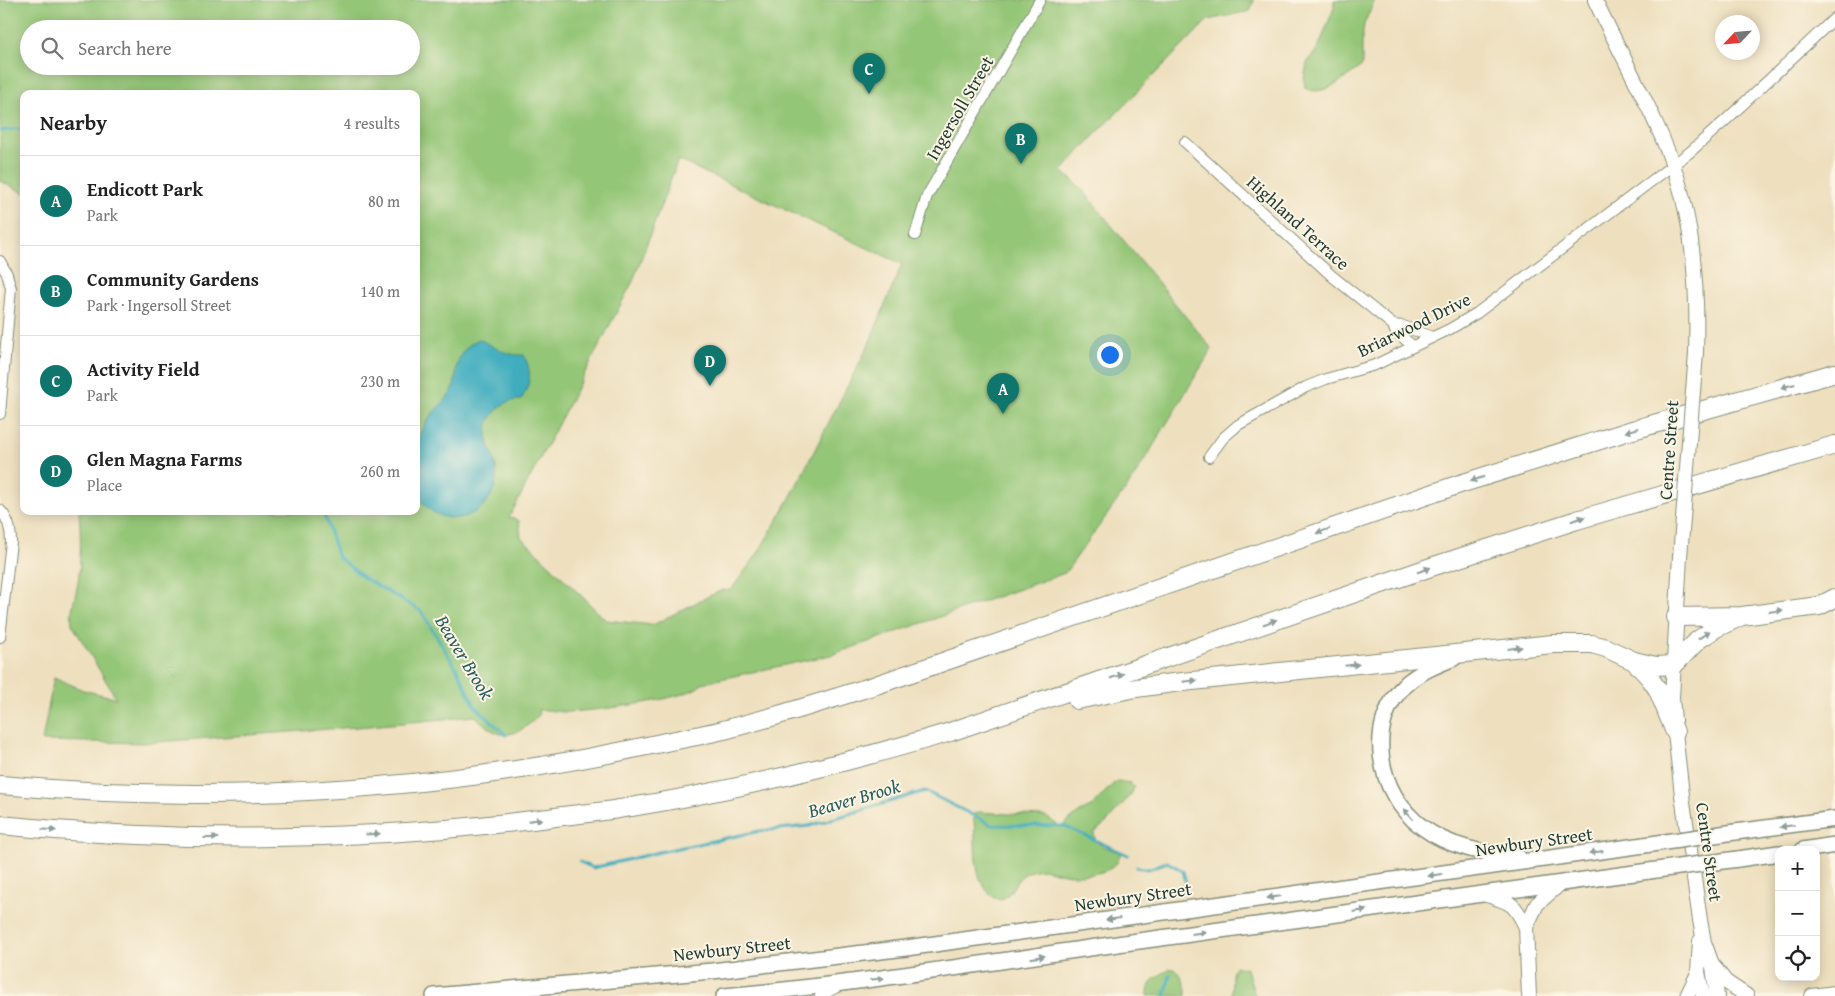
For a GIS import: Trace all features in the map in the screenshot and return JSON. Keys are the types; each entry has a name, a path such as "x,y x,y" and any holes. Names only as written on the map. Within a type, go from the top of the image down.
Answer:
{"highway":[{"path":"0,785 138,794 246,794 386,786 515,771 595,758 733,728 802,709 876,685 1460,484 1629,431 1835,374"},
{"path":"0,826 204,838 263,838 421,832 630,807 783,776 894,749 1004,714 1431,567 1559,526 1835,444"},
{"path":"1676,617 1742,616 1827,605 1835,598"},
{"path":"1004,714 1136,688 1173,683 1576,643 1592,644 1606,648 1634,661 1656,666 1674,665 1698,640 1716,628 1742,616"},
{"path":"1634,661 1649,676 1658,690 1675,732"}],"main road":[{"name":"Centre Street","path":"1595,0 1673,165 1680,190 1694,265 1696,353 1680,557 1672,697 1682,795 1700,920 1704,942 1713,967 1717,996"},
{"path":"1466,654 1432,666 1406,684 1395,697 1384,715 1381,729 1381,763 1394,796 1420,826 1431,834 1447,842 1477,851 1533,861"},
{"name":"Newbury Street","path":"434,996 712,971 887,950 1835,819"},
{"path":"1820,847 1835,845"},
{"path":"724,996 1029,958 1775,854"},
{"path":"1526,927 1536,904 1561,883"},
{"path":"1484,894 1504,900 1515,907 1526,927 1530,995"},
{"name":"Centre Street","path":"1700,920 1698,972 1703,996"},
{"path":"1713,967 1726,982 1747,996"},
{"path":"1687,996 1698,972"},
{"path":"1812,996 1835,993"}],"street":[{"name":"Ingersoll Street","path":"915,235 927,196 1040,0"},
{"name":"Briarwood Drive","path":"1209,458 1223,438 1238,425 1306,387 1326,379 1375,365 1450,329 1477,313 1673,165 1727,120 1835,18"},
{"name":"Highland Terrace","path":"1185,142 1332,276 1393,325 1395,331 1413,346"},
{"path":"0,261 7,274 11,288 0,414"},
{"name":"Highland Terrace","path":"1393,325 1403,326 1432,337"},
{"path":"0,510 8,519 11,542 0,637"},
{"path":"820,996 848,982"}],"green space":[{"path":"0,0 1254,0 1250,11 1208,20 1062,171 1081,188 1212,349 1133,479 1065,573 831,655 702,683 695,689 661,700 594,710 565,712 538,710 539,715 532,722 512,734 501,734 494,731 475,716 143,743 42,741 54,677 83,690 116,698 72,624 80,564 79,515 420,515 420,90 20,90 20,191 0,181","holes":["678,160 902,264 868,346 790,498 758,553 731,590 722,590 653,625 606,620 521,537 519,521 509,518 633,281"]},
{"path":"1334,0 1375,0 1364,24 1362,66 1327,89 1312,91 1305,88 1304,79 1307,63 1318,48 1334,8"},
{"path":"1118,781 1130,783 1134,787 1132,793 1108,821 1094,833 1095,838 1100,844 1121,853 1114,866 1098,873 1084,875 1065,874 1043,869 1035,870 1026,873 1008,895 1000,899 991,895 984,887 977,867 973,814 979,812 1040,816 1046,817 1061,827 1080,812 1091,807"},
{"path":"1235,966 1247,969 1255,996 1231,996 1232,977"},
{"path":"1170,969 1175,969 1182,978 1186,988 1186,996 1148,996 1148,990 1152,982"}],"water":[{"path":"480,339 507,353 524,355 529,378 527,389 521,400 503,405 491,417 488,424 488,439 496,469 495,486 492,494 481,508 467,516 451,518 433,512 427,508 420,498 420,434 427,421 453,389 458,362 462,353 472,343"}],"waterway":[{"name":"Beaver Brook","path":"0,131 20,128"},
{"name":"Beaver Brook","path":"324,515 338,557 364,578 421,611 457,669 475,706 506,735"},
{"name":"Beaver Brook","path":"580,862 593,868 760,831 809,826 925,791 992,825 1064,826 1128,855"},
{"name":"Beaver Brook","path":"1137,867 1148,869 1167,862 1183,871 1186,884"},
{"name":"Beaver Brook","path":"1165,996 1170,975"}],"place":[{"name":"Activity Field","path":"869,94"},
{"name":"Community Gardens","path":"1021,164"},
{"name":"Glen Magna Farms","path":"710,386"},
{"name":"Endicott Park","path":"1003,414"}]}
